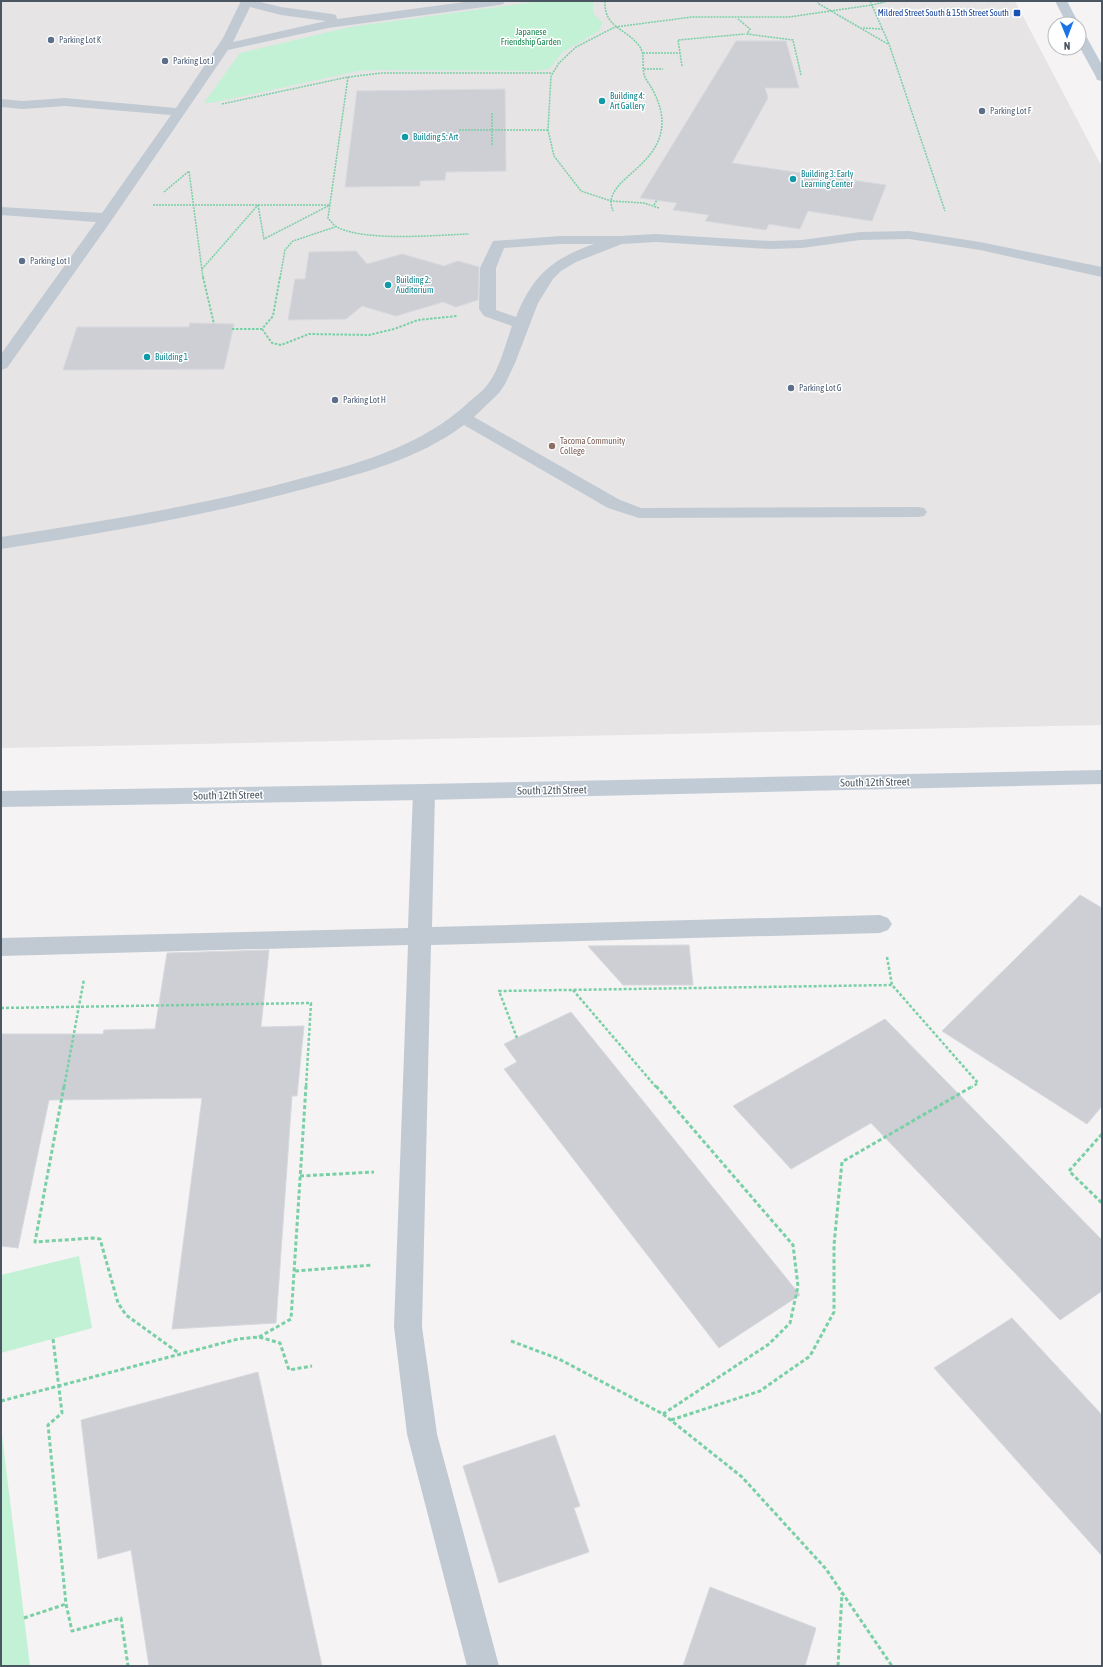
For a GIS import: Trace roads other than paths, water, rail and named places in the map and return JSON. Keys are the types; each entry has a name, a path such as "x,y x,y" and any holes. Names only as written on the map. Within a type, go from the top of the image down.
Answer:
{"main road":[{"path":"1061,1 1069,16"},
{"path":"1087,49 1102,76"},
{"name":"South 12th Street","path":"1,799 424,792 1102,777"}],"lane":[{"path":"1,365 84,251 180,112 233,32 246,1 281,11 326,18 363,19"},
{"path":"222,48 328,24 499,1"},
{"path":"1,103 23,105 65,102 180,112"},
{"path":"1,211 106,218"},
{"path":"520,324 490,313 487,309 488,268 498,244 560,240 620,240 656,238 770,245 802,244 884,234 910,235 956,242 1102,272"},
{"path":"1,543 149,520 245,500 355,470 406,451 448,429 492,391 510,358 520,324 538,287 556,268 579,256 620,240"},
{"path":"462,417 614,504 639,513 918,512"},
{"path":"1,534 23,539"},
{"path":"1,549 23,539"},
{"path":"424,792 421,936 408,1328 422,1434 483,1666"},
{"path":"1,947 880,924"}],"place":[{"name":"Mildred Street South & 15th Street South","path":"1017,13"},
{"name":"Parking Lot K","path":"51,40"},
{"name":"Parking Lot J","path":"165,61"},
{"name":"Building 4: Art Gallery","path":"602,101"},
{"name":"Parking Lot F","path":"982,111"},
{"name":"Building 5: Art","path":"405,137"},
{"name":"Building 3: Early Learning Center","path":"793,179"},
{"name":"Parking Lot I","path":"22,261"},
{"name":"Building 2: Auditorium","path":"388,285"},
{"name":"Building 1","path":"147,357"},
{"name":"Parking Lot G","path":"791,388"},
{"name":"Parking Lot H","path":"335,400"},
{"name":"Tacoma Community College","path":"552,446"}],"park label":[{"name":"Japanese Friendship Garden","path":"531,38"}]}
